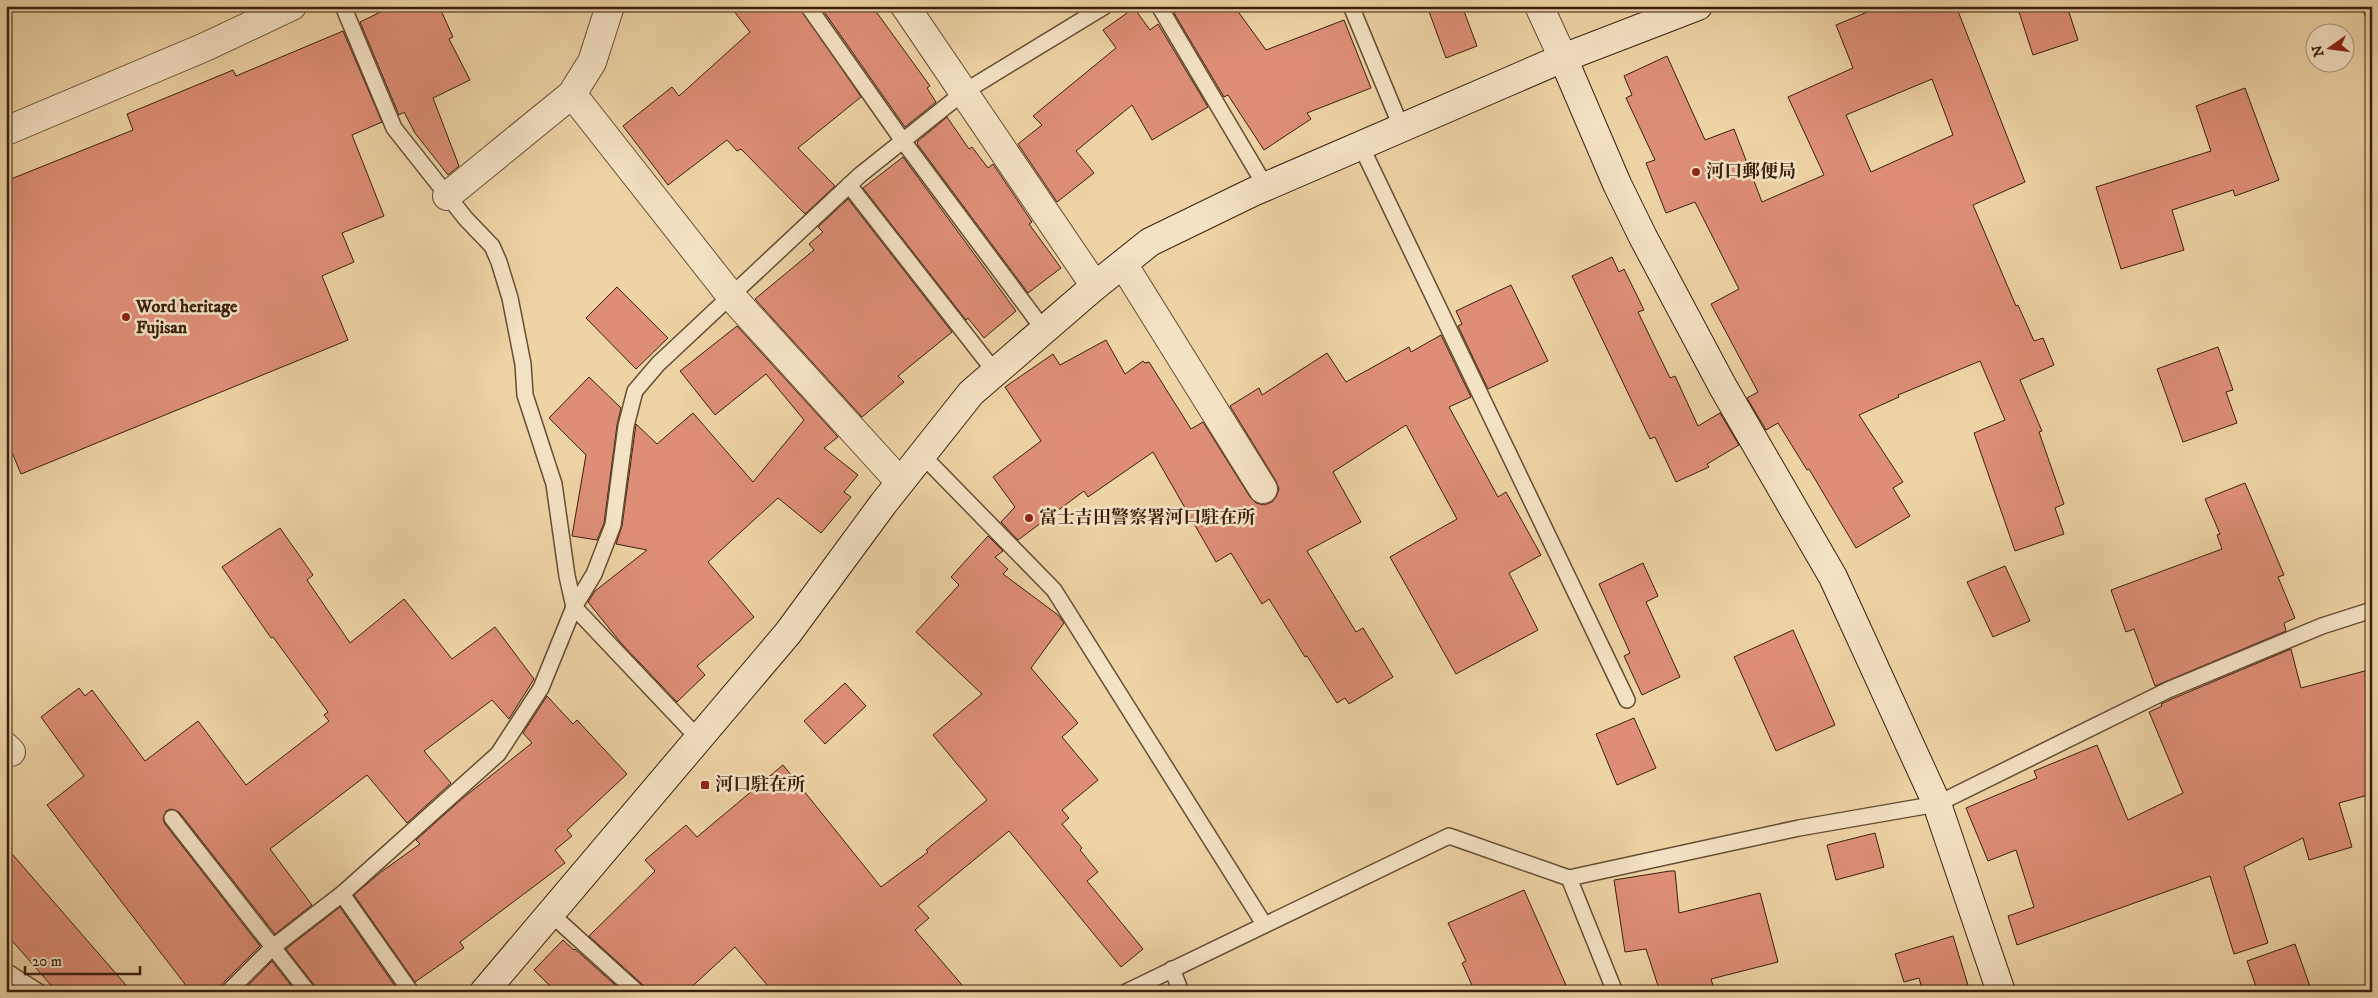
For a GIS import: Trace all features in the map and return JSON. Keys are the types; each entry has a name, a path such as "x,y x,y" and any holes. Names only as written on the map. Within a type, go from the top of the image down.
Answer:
{"street":[{"path":"6,131 205,47 292,6"},
{"path":"448,196 572,94 592,62 610,6"},
{"path":"905,6 1095,286"},
{"path":"1539,6 1617,184 1643,237 1723,387 1833,577 1936,804 2001,992"},
{"path":"484,992 788,633 900,482 971,393 1095,286 1150,242 1266,187 1672,11 1698,6"},
{"path":"572,94 732,296 900,482"},
{"path":"1123,264 1263,489"}],"lane":[{"path":"343,6 394,128 448,196 492,246 499,262 510,298 523,364 525,395 554,484 565,567 574,607 699,739"},
{"path":"808,6 902,141 1044,330"},
{"path":"228,992 273,947 342,894 498,754 540,688 574,607 594,574 613,525 626,426 635,391 658,364 849,185 902,141 964,92 1105,6"},
{"path":"1160,6 1266,187"},
{"path":"1351,6 1402,129"},
{"path":"1361,146 1627,700"},
{"path":"849,185 996,372"},
{"path":"922,455 1054,590 1264,924"},
{"path":"1126,992 1449,836 1569,878 1799,828 1936,804 2168,690 2322,626 2372,610"},
{"path":"172,818 308,992"},
{"path":"1569,878 1615,992"},
{"path":"342,894 411,992"},
{"path":"551,914 637,992"},
{"path":"1172,969 1181,992"},
{"path":"6,971 39,992"}],"building":[{"path":"393,6 439,6 453,37 449,39 470,80 433,98 459,166 448,175 415,133 404,112 399,115 360,22"},
{"path":"730,6 799,6 861,97 798,148 835,186 805,214 741,149 737,151 727,140 668,185 623,126 672,87 679,96 750,32"},
{"path":"820,6 872,6 930,86 927,88 936,102 905,127"},
{"path":"1183,6 1234,6 1266,50 1344,20 1371,88 1307,113 1311,119 1264,150 1228,95 1224,97 1174,13"},
{"path":"1427,6 1462,6 1477,46 1446,58"},
{"path":"1882,6 1956,6 2025,182 1973,205 2016,306 2018,305 2034,341 2043,338 2054,365 2020,380 2042,431 2039,432 2064,504 2055,508 2064,534 2015,551 1974,433 2005,420 1980,361 1898,395 1899,397 1859,415 1903,482 1893,488 1910,516 1856,548 1809,469 1807,470 1778,423 1766,430 1747,398 1758,392 1711,304 1739,289 1695,202 1666,213 1646,163 1655,160 1626,98 1632,95 1624,76 1667,56 1705,140 1734,129 1762,202 1824,175 1788,97 1853,68 1836,25","holes":["1932,79 1953,135 1871,172 1846,115"]},
{"path":"2017,6 2067,6 2078,40 2033,55"},
{"path":"1134,8 1150,30 1158,24 1208,107 1152,140 1132,105 1076,151 1094,173 1057,202 1018,144 1042,125 1033,116 1116,48 1103,30"},
{"path":"343,31 382,122 352,135 384,216 342,233 354,262 322,276 348,340 21,474 6,438 6,181 133,130 127,114 233,70 236,76"},
{"path":"2245,88 2279,180 2235,196 2233,190 2172,210 2184,250 2121,269 2096,187 2211,151 2196,106"},
{"path":"947,117 969,149 972,147 988,168 993,164 1032,222 1029,224 1061,268 1028,293 918,145 917,142"},
{"path":"903,157 1016,311 984,338 968,318 966,320 863,188"},
{"path":"848,199 952,332 898,376 904,382 862,417 755,299 814,250 809,244 823,232 818,227"},
{"path":"1612,257 1619,272 1624,269 1644,310 1638,312 1670,378 1675,376 1698,426 1720,413 1739,445 1707,464 1709,467 1676,482 1655,437 1650,439 1572,276"},
{"path":"1511,285 1548,361 1488,389 1458,326 1462,324 1456,311"},
{"path":"617,287 668,338 636,369 586,318"},
{"path":"737,326 838,437 824,448 858,475 844,492 851,497 821,533 778,498 708,562 754,617 697,666 705,675 677,702 621,643 588,602 595,591 647,550 616,544 622,526 636,424 657,444 693,413 753,482 804,420 766,374 715,415 680,371"},
{"path":"1441,335 1471,397 1449,407 1498,497 1506,492 1541,555 1509,573 1538,630 1456,674 1390,557 1457,519 1406,425 1333,472 1361,522 1307,551 1356,632 1363,628 1393,677 1349,704 1345,698 1337,703 1307,656 1305,657 1269,599 1262,604 1231,553 1216,562 1153,452 1088,497 1084,491 1018,540 1001,522 1015,507 993,477 1041,441 1005,387 1053,354 1060,365 1106,340 1125,374 1143,361 1145,363 1149,362 1191,429 1203,422 1250,497 1256,503 1264,505 1272,502 1279,489 1230,406 1259,388 1262,395 1327,353 1346,382 1409,347 1411,352"},
{"path":"2218,347 2233,390 2226,392 2237,423 2183,442 2157,369"},
{"path":"589,377 621,408 604,523 597,540 572,536 586,455 549,418"},
{"path":"2245,483 2284,575 2278,577 2295,618 2284,623 2286,631 2155,686 2134,629 2126,632 2111,590 2222,549 2217,535 2220,534 2205,499"},
{"path":"280,528 313,575 307,580 350,643 404,599 452,659 495,627 534,679 509,719 492,700 424,751 451,783 407,823 367,775 270,849 312,905 275,934 179,812 171,809 166,811 163,819 165,824 260,946 221,985 219,992 191,992 47,805 84,776 41,717 79,688 85,696 92,690 145,761 198,721 246,785 329,721 324,715 328,712 273,637 271,638 222,567"},
{"path":"988,536 1003,551 995,557 1008,569 1003,574 1058,615 1064,623 1031,668 1078,723 1062,737 1098,780 1062,810 1069,818 1062,824 1082,848 1080,850 1098,872 1087,881 1143,949 1121,967 1009,831 918,906 929,918 915,930 968,992 773,992 735,947 686,992 646,992 643,985 589,936 655,871 645,860 686,825 697,837 783,765 881,887 928,852 926,850 987,800 933,735 982,694 916,632 959,585 951,577"},
{"path":"1643,563 1658,596 1646,602 1680,677 1642,695 1624,656 1630,653 1599,584"},
{"path":"2005,566 2030,621 1993,637 1967,582"},
{"path":"1793,630 1835,725 1776,751 1734,657"},
{"path":"2291,649 2301,688 2372,669 2372,794 2339,803 2352,847 2309,860 2303,838 2244,867 2268,943 2234,954 2210,876 2017,945 2008,916 2034,907 2016,850 1988,861 1966,808 2037,778 2034,771 2097,745 2128,820 2183,793 2149,712 2172,699"},
{"path":"845,683 866,706 825,744 804,721"},
{"path":"547,696 573,724 577,720 627,774 567,830 572,836 555,850 565,863 460,942 464,948 415,982 354,895 381,872 420,844 416,840 463,798 532,743 523,733"},
{"path":"1634,718 1656,768 1617,785 1596,734"},
{"path":"1875,833 1884,867 1836,880 1827,845"},
{"path":"6,847 132,992 57,992 6,934"},
{"path":"1675,871 1679,913 1760,893 1778,962 1711,979 1715,992 1660,992 1646,949 1625,952 1614,880"},
{"path":"1524,890 1569,992 1475,992 1462,963 1466,961 1448,923"},
{"path":"340,907 399,992 317,992 315,986 286,949"},
{"path":"1953,936 1970,992 1923,992 1919,978 1904,982 1895,954"},
{"path":"563,940 623,992 556,992 534,970"},
{"path":"2295,944 2312,992 2258,992 2247,961"},
{"path":"272,961 296,992 242,992"}],"place":[{"name":"河口郵便局","path":"1696,172"},
{"name":"Word heritage Fujisan","path":"126,317"},
{"name":"富士吉田警察署河口駐在所","path":"1029,518"},
{"name":"河口駐在所","path":"705,785"}]}
